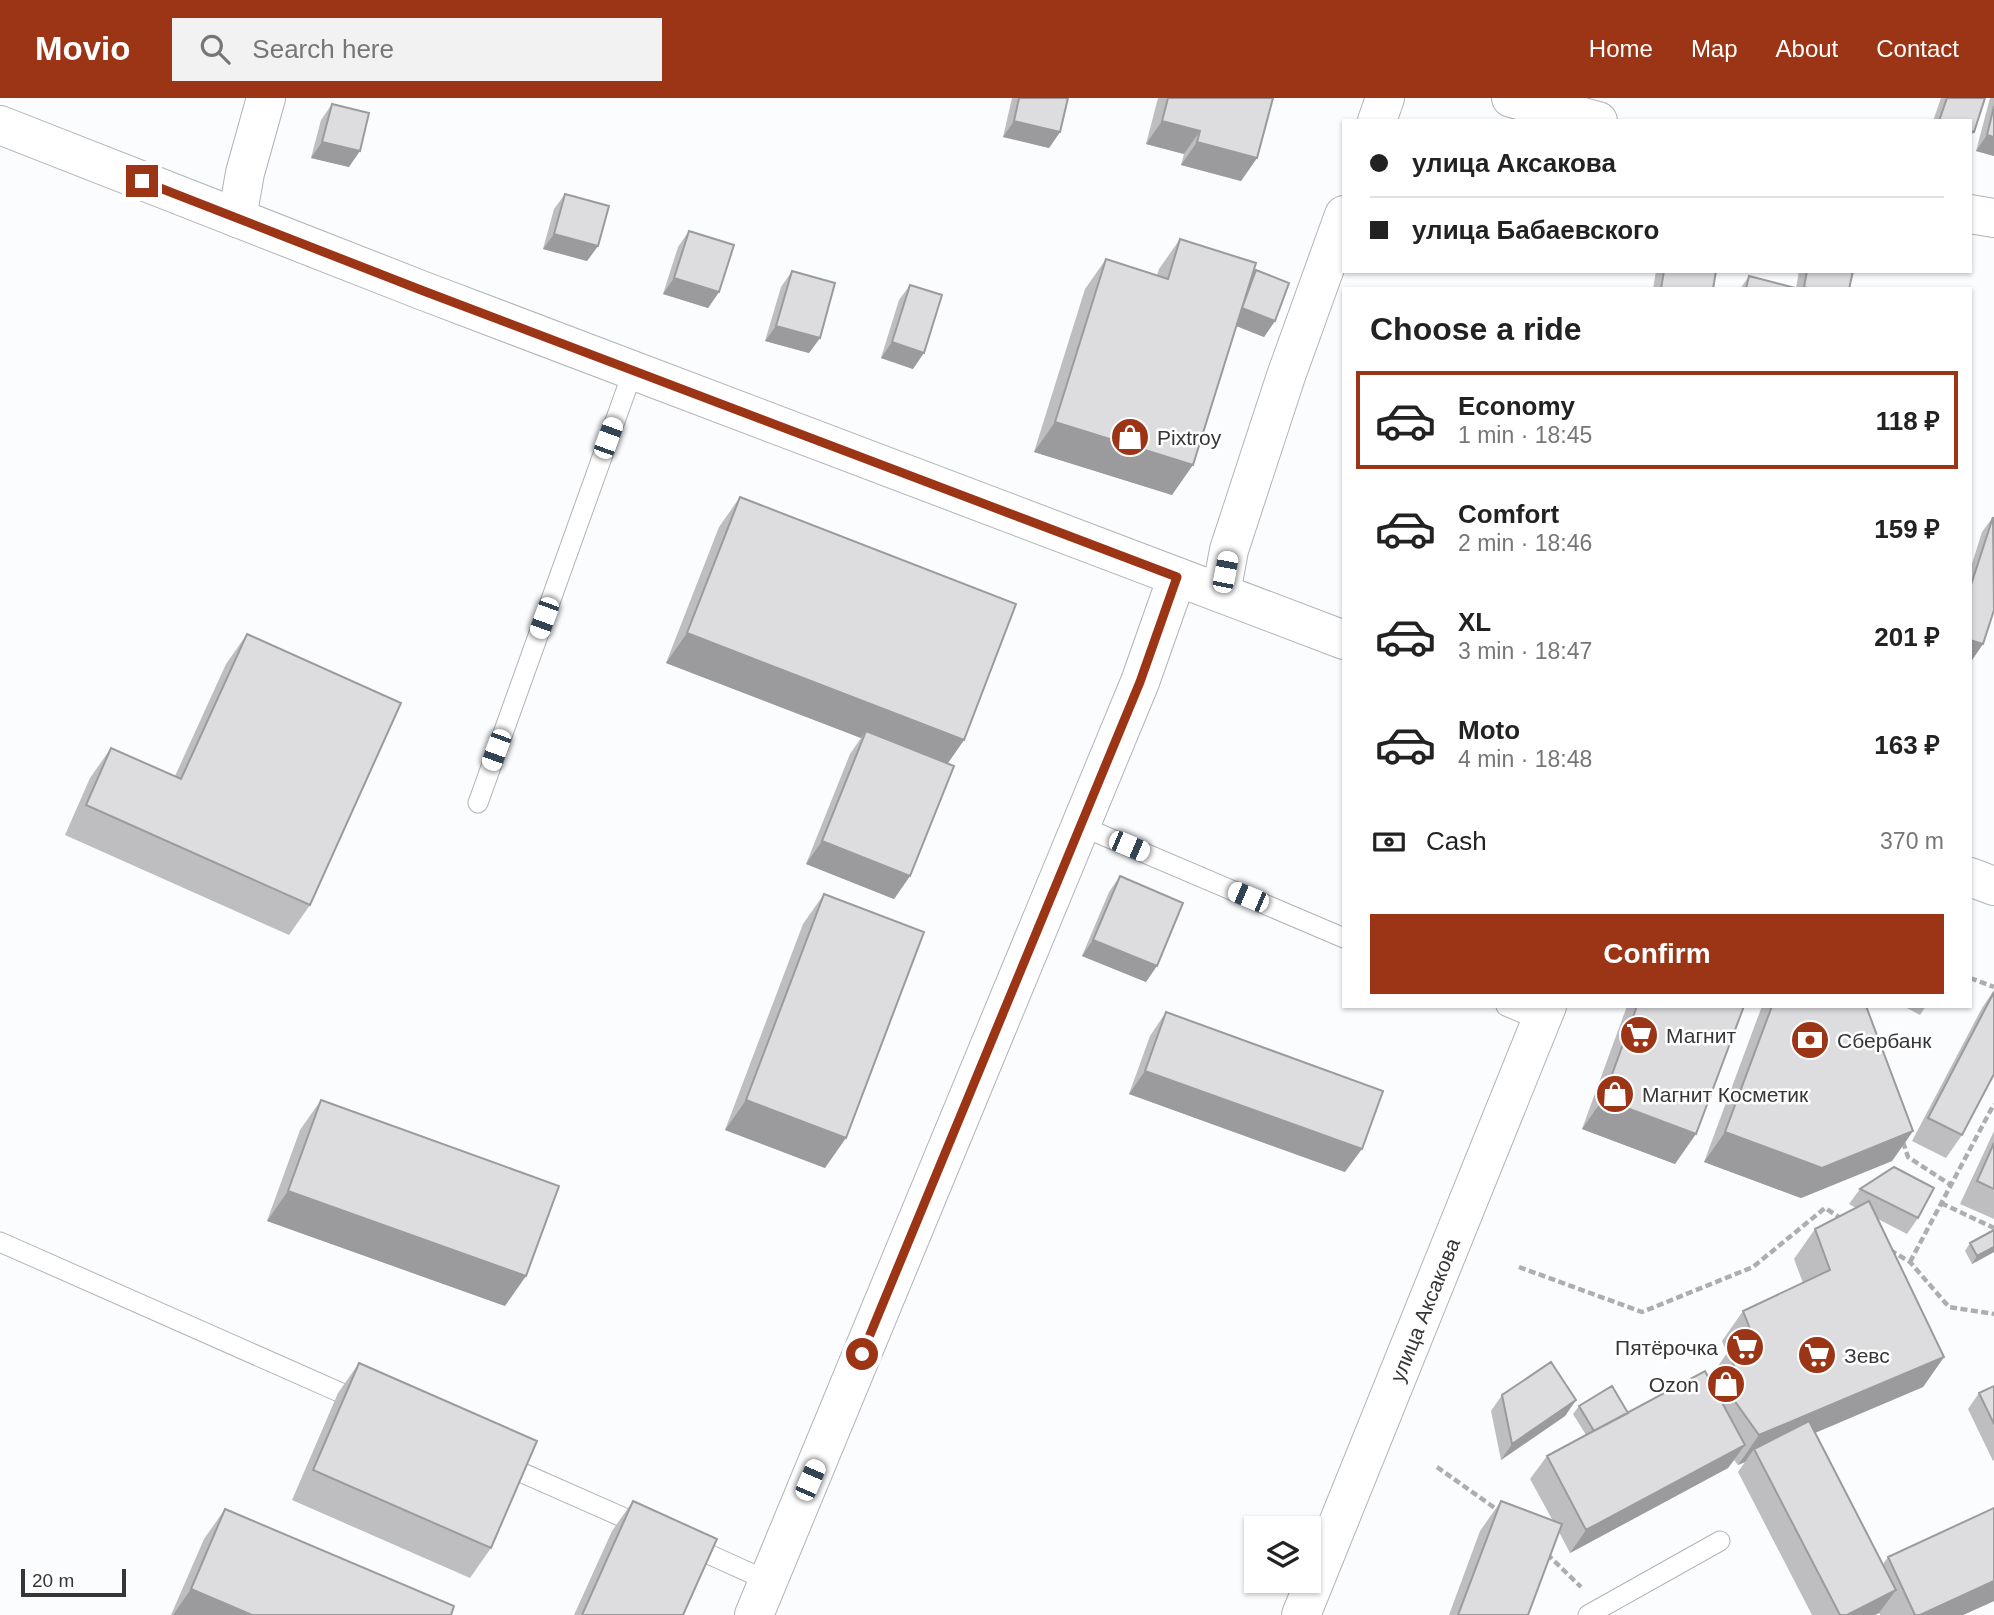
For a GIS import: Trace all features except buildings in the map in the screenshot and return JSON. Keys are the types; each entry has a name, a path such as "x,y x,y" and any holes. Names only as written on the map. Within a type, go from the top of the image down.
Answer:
{"main road":[{"path":"237,218 245,173 266,98"},
{"path":"1378,119 1385,98"},
{"path":"1511,98 1590,119"},
{"path":"0,124 633,371 1342,639"},
{"path":"1972,214 1994,218"},
{"path":"1221,593 1230,550 1286,376 1342,221"},
{"path":"761,1598 1140,682 1177,577"},
{"path":"1972,878 1994,886"},
{"name":"улица Аксакова","path":"1301,1615 1544,1014"}],"lane":[{"path":"478,803 633,371"},
{"path":"1081,826 1342,937"},
{"path":"1516,1008 1544,1014"},
{"path":"0,1242 384,1412"},
{"path":"486,1457 761,1598"},
{"path":"1595,1611 1720,1541"}],"path":[{"path":"1972,979 1994,987"},
{"path":"1910,1262 1994,1104"},
{"path":"1899,1132 1908,1157 1951,1185"},
{"path":"1941,1203 1994,1228"},
{"path":"1519,1267 1642,1312 1753,1267 1825,1208 1846,1222"},
{"path":"1889,1249 1910,1262 1950,1307 1994,1314"},
{"path":"1437,1467 1503,1513"},
{"path":"1543,1550 1595,1611"}],"place":[{"name":"Pixtroy","path":"1130,437"},
{"name":"Магнит","path":"1639,1035"},
{"name":"Сбербанк","path":"1810,1040"},
{"name":"Магнит Косметик","path":"1615,1094"},
{"name":"Пятёрочка","path":"1745,1347"},
{"name":"Зевс","path":"1817,1355"},
{"name":"Ozon","path":"1726,1384"}],"route":[{"path":"142,181 421,290 1177,577 1140,682 862,1354"}]}
